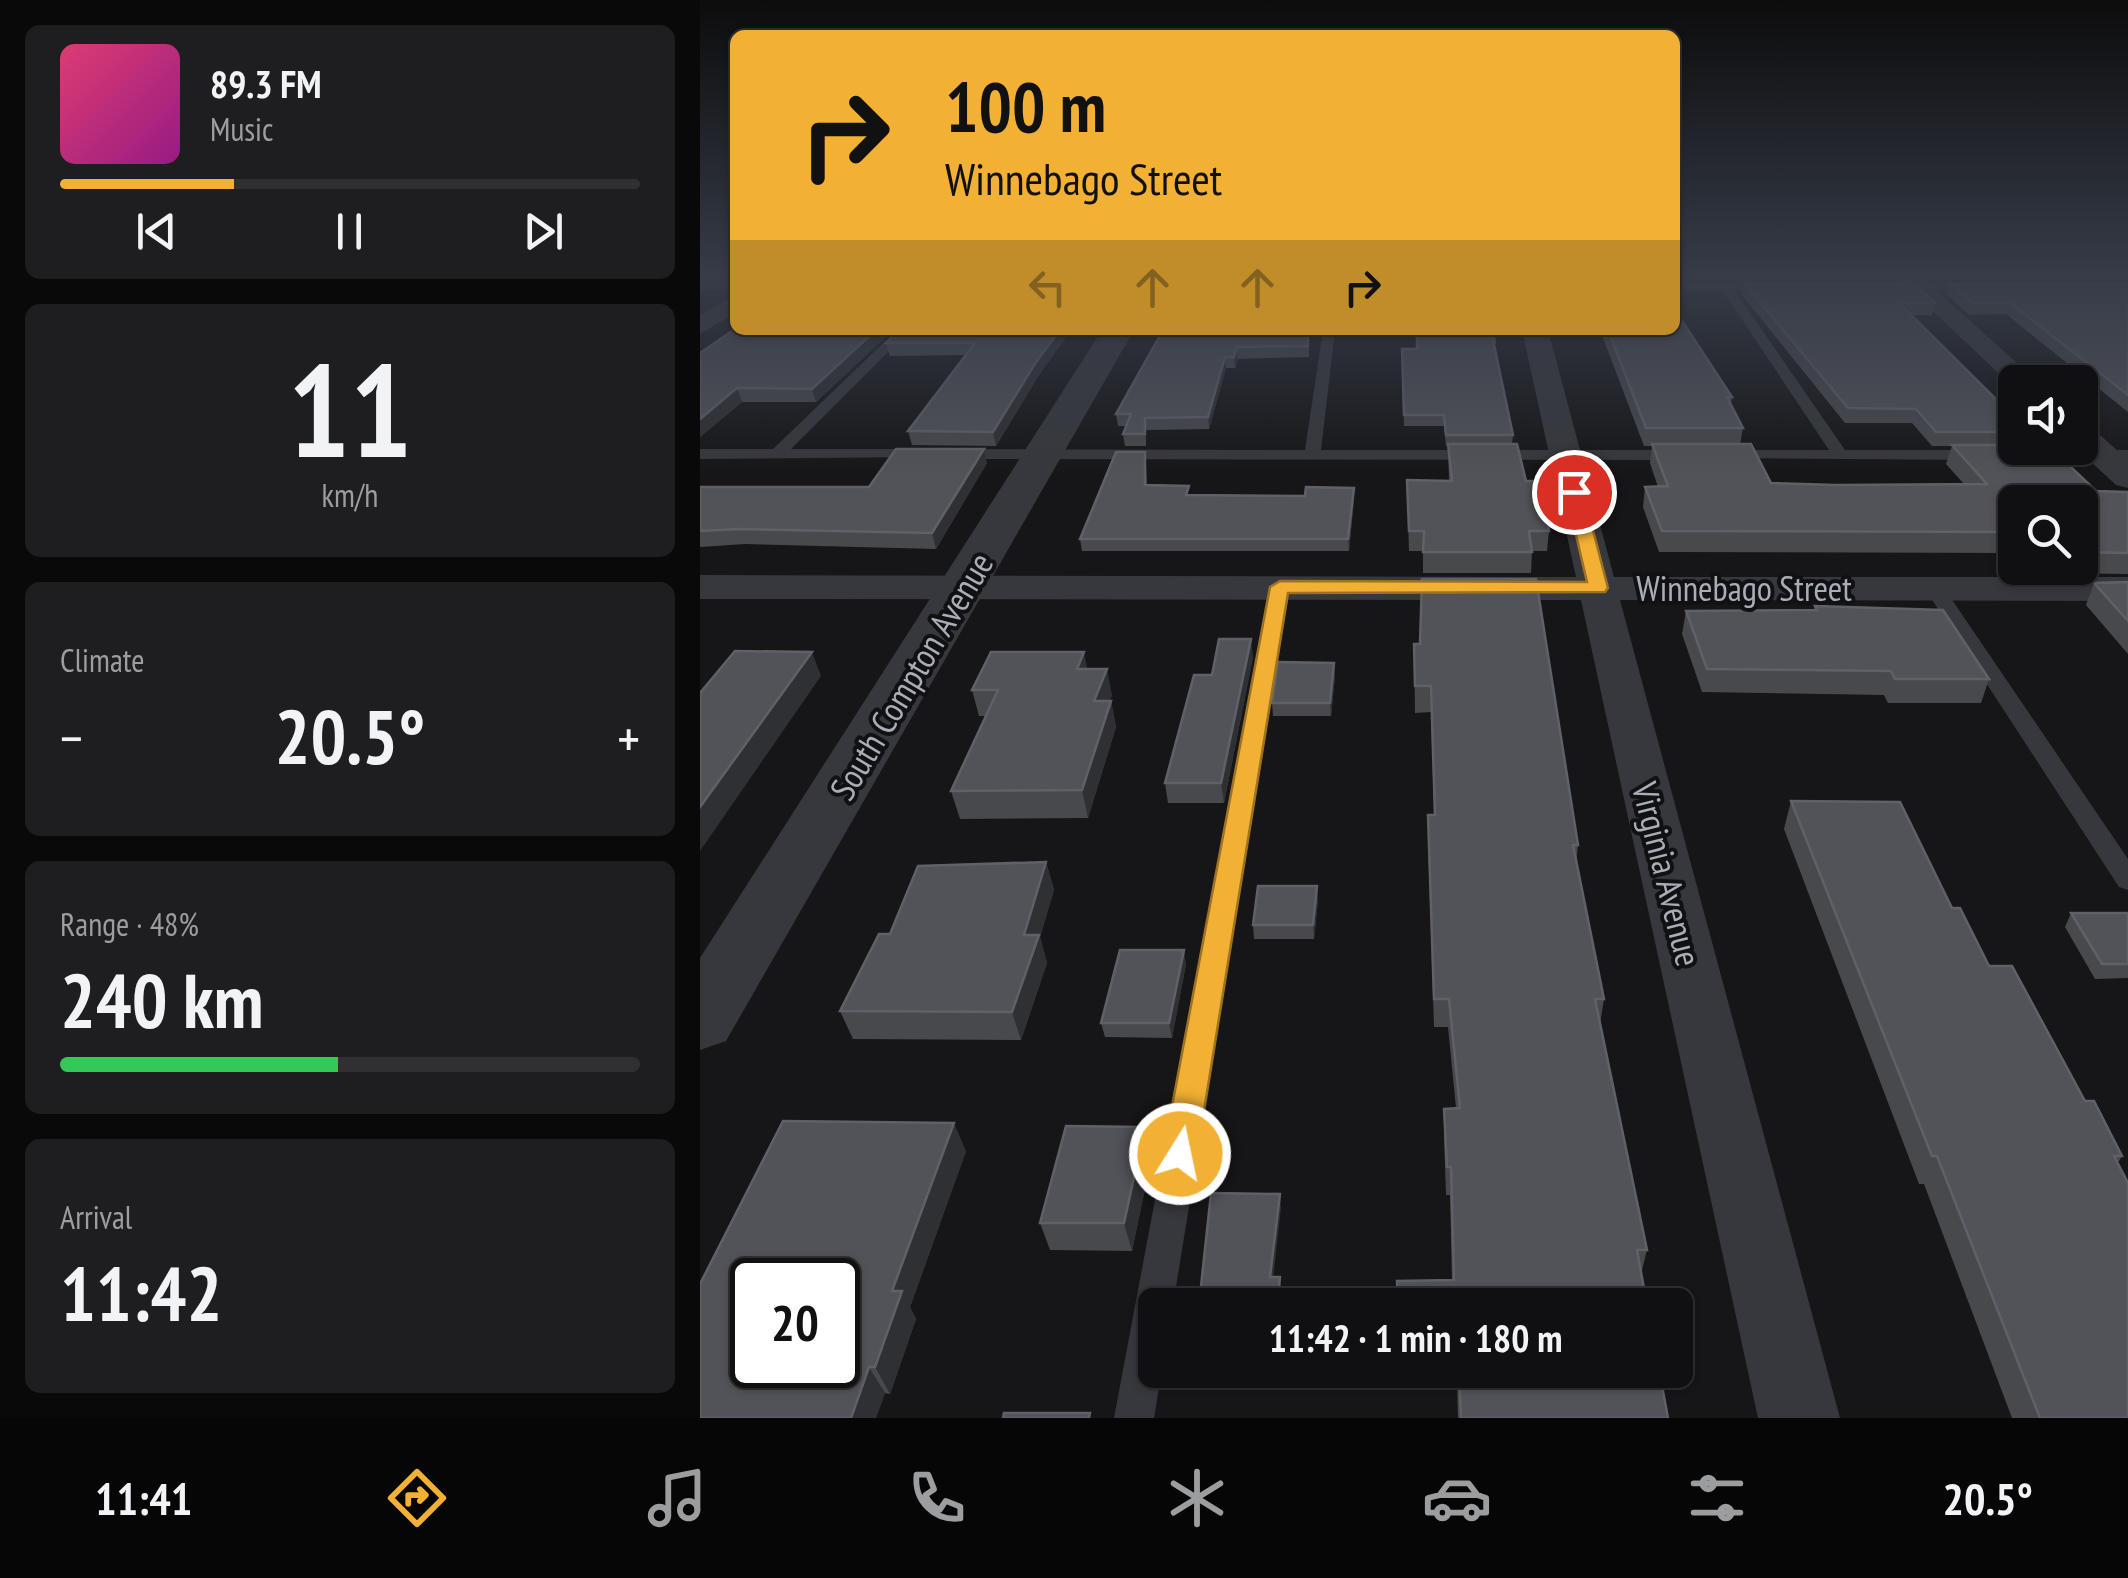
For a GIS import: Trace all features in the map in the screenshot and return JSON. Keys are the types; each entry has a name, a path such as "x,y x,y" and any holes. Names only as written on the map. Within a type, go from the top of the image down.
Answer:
{"street":[{"name":"South Compton Avenue","path":"700,1020 1110,343"},
{"name":"Virginia Avenue","path":"1538,343 1799,1418"},
{"path":"1981,343 2005,365"},
{"path":"2104,448 2128,478"},
{"name":"Winnebago Street","path":"700,587 2128,589"}],"lane":[{"path":"777,454 891,343"},
{"path":"1312,454 1326,343"},
{"path":"1765,343 1840,455"},
{"path":"700,454 1990,455"},
{"path":"1134,1418 1280,587"},
{"path":"1934,589 2128,880"}],"building":[{"path":"714,343 862,343 812,389 737,388 700,419 700,353"},
{"path":"975,343 1050,343 993,432 908,431"},
{"path":"1156,343 1308,343 1237,347 1234,357 1225,357 1208,417 1145,418 1145,434 1123,434 1131,414 1116,414"},
{"path":"1417,343 1494,343 1513,435 1446,435 1444,415 1404,415 1402,349 1417,349"},
{"path":"1613,343 1697,343 1732,397 1727,397 1743,428 1646,428"},
{"path":"1794,343 1940,343 1998,401 1998,432 1936,432 1916,409 1848,408"},
{"path":"2062,343 2128,343 2128,395 2098,372 2098,365 2090,365"},
{"path":"1448,444 1517,444 1526,481 1542,481 1549,531 1529,531 1532,552 1423,552 1424,531 1409,531 1407,480 1452,481"},
{"path":"1652,444 1751,444 1771,483 1836,485 1987,484 1952,445 1998,445 1998,465 2069,465 2090,485 1998,485 1998,532 1662,531 1645,487 1668,486"},
{"path":"896,449 984,449 932,533 700,531 700,487 869,487"},
{"path":"1116,452 1145,452 1145,485 1189,486 1186,495 1305,496 1306,487 1354,488 1348,539 1080,539"},
{"path":"2098,491 2128,492 2128,553 2098,552"},
{"path":"1422,579 1536,579 1578,845 1573,845 1604,999 1595,999 1647,1250 1637,1250 1644,1288 1397,1288 1397,1281 1454,1280 1451,1167 1447,1167 1444,1109 1460,1108 1449,999 1434,999 1428,815 1435,815 1431,686 1415,686 1414,644 1420,644"},
{"path":"2128,582 2128,621 2096,585"},
{"path":"1815,606 1943,610 1989,679 1895,679 1891,671 1707,669 1686,611 1817,610"},
{"path":"1219,639 1251,639 1221,783 1165,783 1194,675 1212,675"},
{"path":"735,651 812,652 700,807 700,693"},
{"path":"991,652 1084,652 1077,669 1107,669 1094,701 1111,701 1082,790 951,791 998,690 972,690"},
{"path":"1278,662 1334,663 1330,703 1272,703"},
{"path":"1791,801 1900,802 1952,908 1960,908 1989,966 2012,966 2085,1101 2094,1101 2122,1156 2114,1156 2128,1183 2128,1418 2040,1418"},
{"path":"1046,862 1024,935 1039,935 1012,1012 840,1011 879,934 890,934 918,866"},
{"path":"1258,886 1317,886 1313,925 1253,925"},
{"path":"2071,913 2128,913 2128,964 2102,964"},
{"path":"1120,950 1184,950 1169,1023 1101,1023"},
{"path":"783,1121 954,1123 892,1291 902,1291 875,1367 869,1367 851,1418 700,1418 700,1284"},
{"path":"1066,1126 1145,1127 1124,1223 1040,1223"},
{"path":"1211,1193 1280,1194 1270,1277 1280,1277 1279,1288 1201,1288"},
{"path":"1460,1388 1662,1388 1668,1418 1461,1418"},
{"path":"1004,1413 1090,1413 1089,1418 1003,1418"}],"route":[{"path":"1180,1154 1280,587 1598,588 1574,492"}]}
